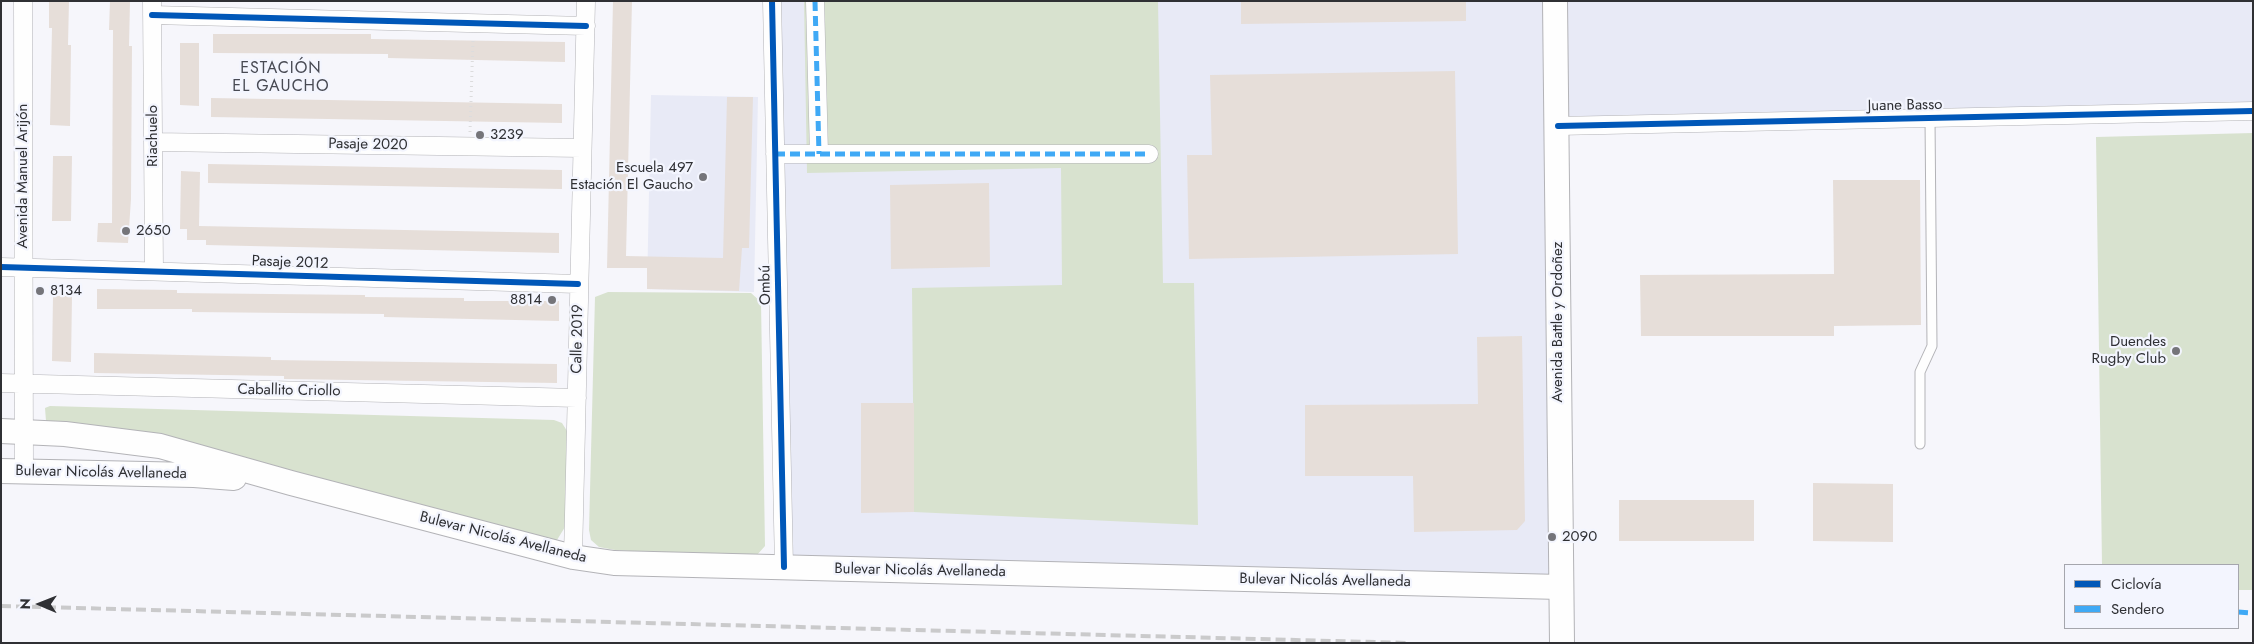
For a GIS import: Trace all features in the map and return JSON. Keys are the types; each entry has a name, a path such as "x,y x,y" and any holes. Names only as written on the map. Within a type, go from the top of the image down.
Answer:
{"main road":[{"name":"Avenida Battle y Ordoñez","path":"1555,1 1558,126 1560,587 1562,643"},
{"name":"Bulevar Nicolás Avellaneda","path":"13,431 65,434 160,446 291,483 573,557 614,563 1560,587"},
{"name":"Bulevar Nicolás Avellaneda","path":"13,471 194,475 291,483"}],"street":[{"name":"Avenida Manuel Arijón","path":"13,471 13,431 23,385 23,1"},
{"name":"Calle 2019","path":"573,557 586,1"},
{"name":"Ombú","path":"772,1 784,567"},
{"path":"815,1 820,154"},
{"path":"152,8 476,23 586,26"},
{"name":"Riachuelo","path":"152,8 154,271"},
{"name":"Juane Basso","path":"1558,126 2253,111"},
{"name":"Pasaje 2020","path":"153,142 582,148"},
{"path":"775,154 1149,154"},
{"name":"Pasaje 2012","path":"1,267 578,284"},
{"name":"Caballito Criollo","path":"1,384 577,398"}],"lane":[{"path":"1920,444 1920,372 1932,346 1930,118"}],"path":[{"path":"470,147 472,40 476,23"}],"shaded area":[{"path":"772,1 2253,1 2253,111 1558,126 1560,587 784,567"},
{"name":"Escuela 497 Estación El Gaucho","path":"651,95 758,97 754,292 647,289"}],"green space":[{"path":"804,1 1158,1 1163,283 1194,283 1198,525 914,512 912,288 1062,285 1061,168 807,173"},
{"name":"Duendes Rugby Club","path":"2253,133 2253,590 2239,590 2239,564 2102,564 2096,137"},
{"path":"608,292 751,293 761,302 765,546 757,555 691,555 615,550 599,547 591,540 589,530 595,297"},
{"path":"50,406 554,420 562,423 567,431 565,527 557,540 547,543 56,424 46,421 45,408"}],"building":[{"path":"49,1 69,1 68,45 71,45 70,126 50,125 52,28 49,28"},
{"path":"110,1 130,1 129,46 132,46 131,199 128,243 97,242 98,223 112,223 113,30 109,30"},
{"path":"613,1 632,1 626,256 723,258 727,97 753,97 749,248 742,248 739,291 647,289 647,268 607,268"},
{"path":"1241,1 1466,1 1466,21 1241,24"},
{"path":"213,34 371,34 371,39 565,42 565,62 388,58 388,54 213,53"},
{"path":"180,43 199,43 199,106 180,105"},
{"path":"1455,71 1458,254 1189,259 1187,155 1212,155 1210,75"},
{"path":"211,98 562,104 562,123 211,117"},
{"path":"53,156 72,156 71,221 52,221"},
{"path":"208,164 562,170 562,189 208,183"},
{"path":"181,171 200,172 199,226 559,233 559,253 206,245 206,240 187,240 187,229 180,229"},
{"path":"1833,180 1920,180 1921,325 1834,326 1834,336 1641,336 1640,275 1834,274"},
{"path":"989,183 990,267 891,269 890,185"},
{"path":"97,289 177,290 177,293 464,298 464,301 559,301 559,321 384,317 384,314 192,312 192,309 97,309"},
{"path":"53,296 72,296 71,362 52,361"},
{"path":"1522,336 1525,521 1517,530 1414,532 1413,476 1305,476 1305,405 1478,404 1477,337"},
{"path":"94,353 271,357 271,360 557,364 557,383 284,379 284,376 94,373"},
{"path":"861,403 914,403 914,512 861,513"},
{"path":"1813,483 1893,484 1893,542 1813,541"},
{"path":"1619,500 1754,500 1754,541 1619,541"}],"railway":[{"path":"1,606 1410,643"}],"marked path":[{"path":"815,1 819,154"},
{"path":"775,154 1149,154"},
{"path":"2239,612 2253,613"}],"cycle path":[{"path":"772,1 784,567"},
{"path":"152,15 586,26"},
{"path":"1558,126 2253,111"},
{"path":"1,267 578,284"}],"place":[{"name":"3239","path":"480,135"},
{"name":"Escuela 497 Estación El Gaucho","path":"703,177"},
{"name":"2650","path":"126,231"},
{"name":"8134","path":"40,291"},
{"name":"8814","path":"552,300"},
{"name":"Duendes Rugby Club","path":"2176,351"},
{"name":"2090","path":"1552,537"}],"district":[{"name":"ESTACIÓN EL GAUCHO","path":"281,78"}]}
